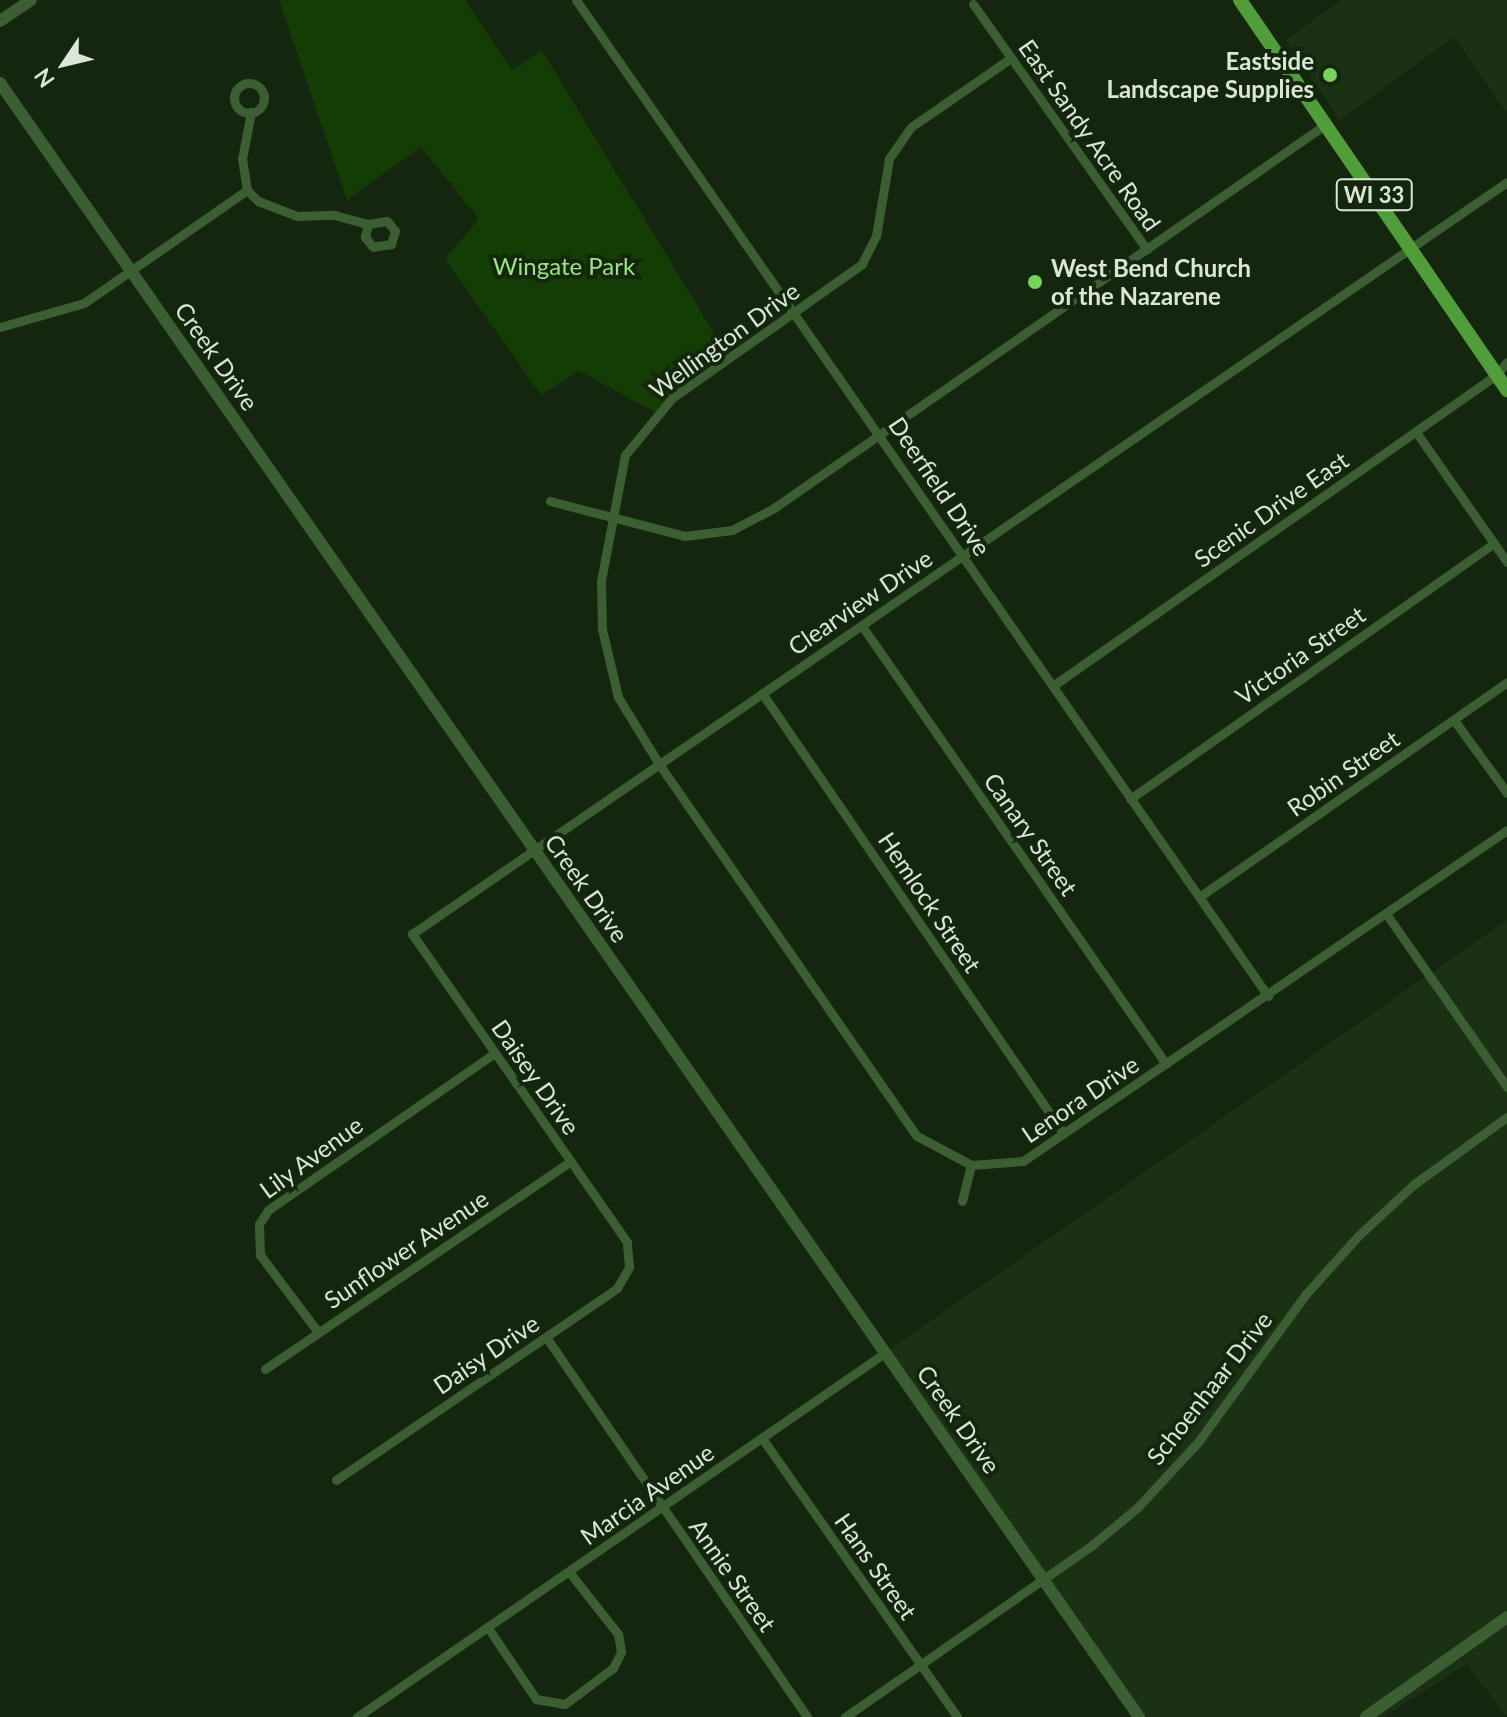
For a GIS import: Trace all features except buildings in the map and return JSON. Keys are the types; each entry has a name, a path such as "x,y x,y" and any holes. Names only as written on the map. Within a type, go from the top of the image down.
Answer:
{"main road":[{"name":"WI 33","path":"1240,0 1507,390"}],"street":[{"path":"0,21 31,0"},
{"name":"Deerfield Drive","path":"576,0 879,432 1130,799 1202,895 1268,996"},
{"name":"East Sandy Acre Road","path":"973,4 1147,250"},
{"name":"Wellington Drive","path":"659,764 618,697 602,629 601,581 625,455 657,413 862,264 871,250 889,159 911,127 1011,58"},
{"name":"Creek Drive","path":"0,83 1139,1717"},
{"path":"251,112 242,159 247,190 281,212 334,215 368,224"},
{"path":"550,501 685,536 732,530 774,508 879,432 1326,124"},
{"name":"Clearview Drive","path":"412,934 1507,182"},
{"path":"0,327 84,303 247,190"},
{"name":"Scenic Drive East","path":"1054,685 1496,375 1507,362"},
{"path":"1416,432 1507,562"},
{"name":"Victoria Street","path":"1130,799 1494,543"},
{"name":"Canary Street","path":"862,626 1166,1064"},
{"name":"Robin Street","path":"1202,895 1507,682"},
{"name":"Hemlock Street","path":"762,693 1064,1134"},
{"path":"1454,720 1507,793"},
{"path":"659,764 917,1136 971,1165 962,1201"},
{"name":"Lenora Drive","path":"971,1165 1023,1161 1387,915 1507,830"},
{"path":"1387,915 1507,1087"},
{"name":"Daisey Drive","path":"412,934 627,1242"},
{"name":"Lily Avenue","path":"318,1332 260,1255 259,1224 268,1210 495,1053"},
{"name":"Schoenhaar Drive","path":"845,1717 1091,1546 1169,1476 1305,1295 1358,1236 1413,1185 1507,1117"},
{"name":"Sunflower Avenue","path":"265,1369 570,1162"},
{"name":"Daisy Drive","path":"336,1480 617,1288 629,1267 627,1242"},
{"name":"Annie Street","path":"546,1337 807,1717"},
{"name":"Marcia Avenue","path":"357,1717 570,1573 886,1352"},
{"name":"Hans Street","path":"762,1438 957,1717"},
{"path":"488,1628 536,1699 565,1704 613,1668 621,1652 618,1634 570,1573"},
{"path":"1366,1717 1507,1617"}],"shaded area":[{"path":"1341,0 1507,0 1507,113 1454,37 1340,120 1286,40"},
{"path":"1507,920 1507,1717 1467,1664 1383,1717 1140,1717 886,1352"}],"green space":[{"name":"Wingate Park","path":"279,0 465,0 512,70 542,51 730,359 657,413 579,371 541,395 445,259 479,219 421,147 347,200"}],"place":[{"name":"Eastside Landscape Supplies","path":"1330,75"},
{"name":"West Bend Church of the Nazarene","path":"1035,282"}]}
